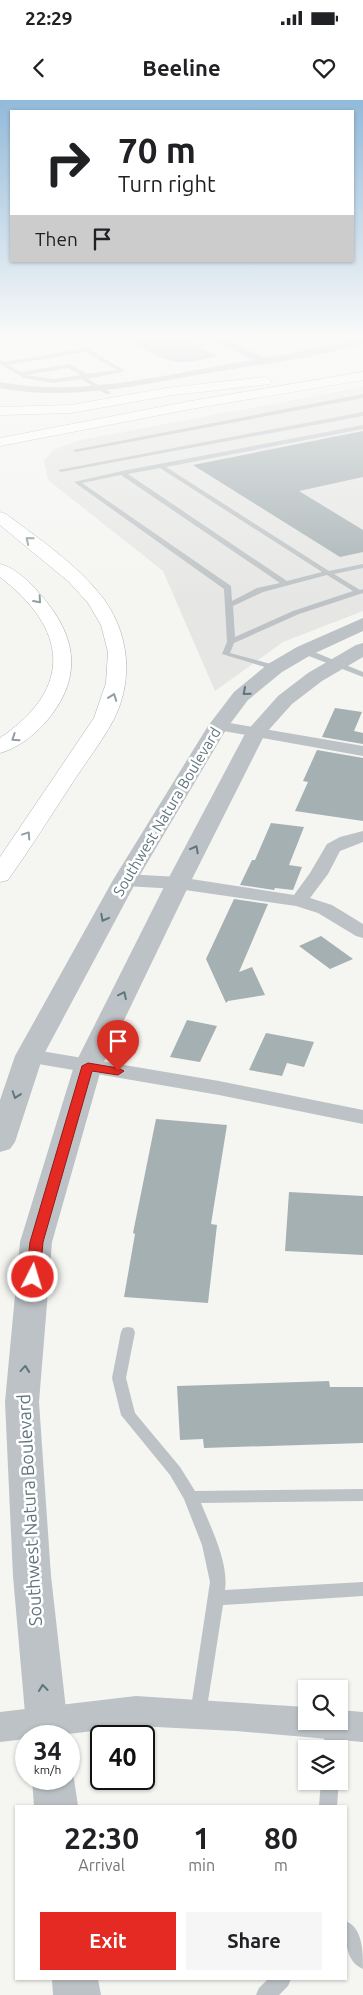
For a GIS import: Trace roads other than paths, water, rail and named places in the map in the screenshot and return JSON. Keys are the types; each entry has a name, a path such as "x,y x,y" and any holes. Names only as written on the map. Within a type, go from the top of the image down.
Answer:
{"main road":[{"path":"0,442 75,427"},
{"path":"0,517 71,575 97,602 113,630 119,664 116,690 104,718 0,875"},
{"path":"0,569 30,591 46,610 58,632 62,655 60,680 50,704 30,726 0,747"}],"street":[{"name":"Southwest Natura Boulevard","path":"0,1142 29,1056 125,880 218,726 241,696 275,668 304,651 363,624"},
{"name":"Southwest Natura Boulevard","path":"47,1725 32,1576 22,1402 36,1242 88,1066 178,883 256,732 285,700 336,664 363,649"},
{"path":"218,726 363,751"},
{"path":"299,901 319,874 333,848 346,841 363,836"},
{"path":"125,880 178,883 299,901 325,908 363,932"},
{"path":"29,1056 220,1088 363,1117"},
{"path":"67,1725 136,1711 198,1714 343,1734"},
{"path":"0,1727 15,1728"},
{"path":"54,1790 56,1805"},
{"path":"75,1980 77,1995"}],"lane":[{"path":"76,450 198,427"},
{"path":"61,470 291,427"},
{"path":"275,668 226,654 231,642 228,588 77,482 361,427"},
{"path":"253,428 279,443"},
{"path":"161,466 328,573 361,592"},
{"path":"122,473 286,584"},
{"path":"229,605 260,590 363,566"},
{"path":"231,642 311,606 361,592"},
{"path":"304,651 363,675"},
{"path":"128,1332 119,1378 128,1415 175,1471 191,1497 210,1545 218,1582 198,1714"},
{"path":"191,1497 363,1496"},
{"path":"216,1598 363,1589"},
{"path":"328,1805 329,1790"},
{"path":"347,1932 363,1959"},
{"path":"266,1995 280,1980"}]}
